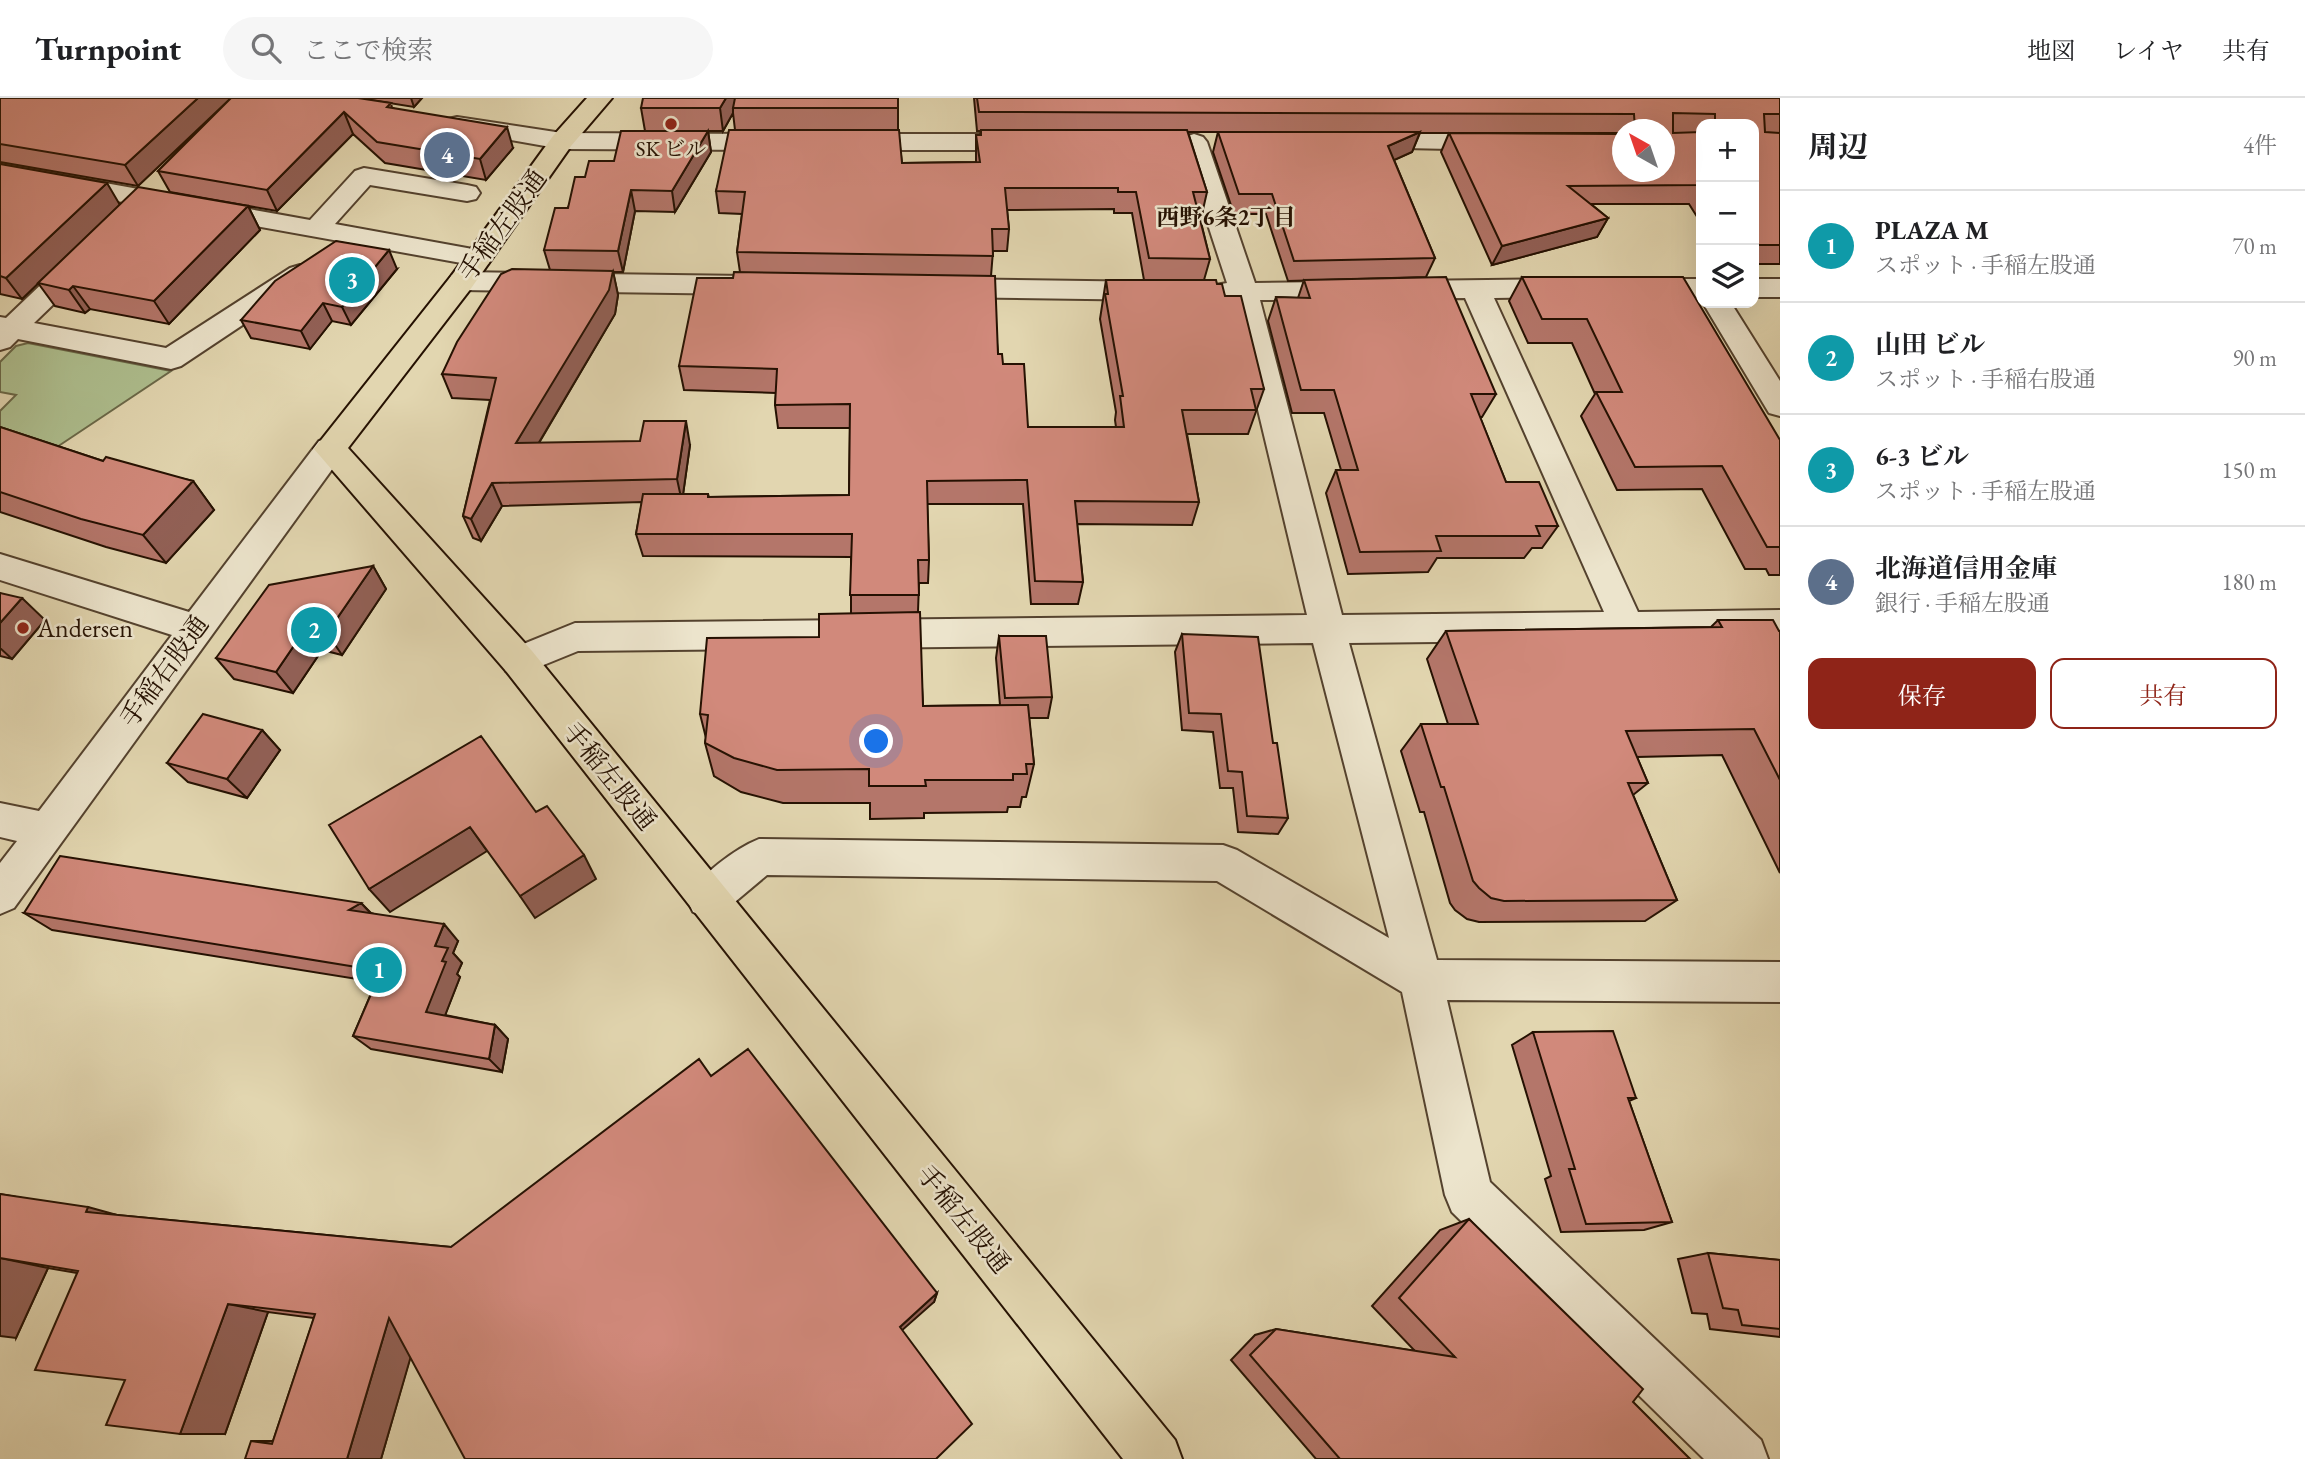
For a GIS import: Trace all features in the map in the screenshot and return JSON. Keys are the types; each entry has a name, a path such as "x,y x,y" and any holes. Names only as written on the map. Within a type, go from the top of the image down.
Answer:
{"main road":[{"name":"手稲左股通","path":"600,98 562,141 470,270 330,449 519,661 1156,1459"}],"street":[{"path":"427,119 562,141 797,142"},
{"path":"825,142 1058,142"},
{"path":"1194,142 1244,293 1326,627 1421,980 1469,1195 1742,1459"},
{"path":"1346,142 1526,142"},
{"path":"0,172 357,236 470,270 769,285"},
{"path":"317,228 364,176 467,193"},
{"path":"4,331 171,359 357,236"},
{"path":"4,331 98,245"},
{"path":"923,288 1244,293 1475,288 1696,288"},
{"path":"1475,288 1627,625"},
{"path":"1759,288 1780,288"},
{"path":"1720,308 1780,406"},
{"name":"手稲右股通","path":"0,895 330,449"},
{"path":"0,567 195,628"},
{"path":"519,661 575,637 1780,624"},
{"path":"0,820 49,830"},
{"path":"708,898 759,857 1223,863 1421,980 1780,982"}],"green space":[{"path":"28,343 171,371 48,453 0,439 0,411 16,395 0,392 0,362 16,346"}],"building":[{"path":"0,98 198,98 125,165 0,144"},
{"path":"231,98 358,98 391,103 387,107 507,127 480,159 377,142 344,112 267,190 158,171"},
{"path":"643,98 726,98 720,108 641,108"},
{"path":"735,98 898,98 898,108 733,108"},
{"path":"977,98 1780,98 1780,114 1764,114 1765,132 1780,133 1780,245 1759,245 1759,119 1715,119 1715,114 1673,113 1673,119 1634,119 1634,114 979,112"},
{"path":"729,130 899,130 902,163 980,162 976,135 981,135 981,130 1187,130 1207,192 1193,192 1210,259 1149,258 1136,192 1118,192 1118,188 1005,188 1009,229 992,229 993,256 737,252 745,192 716,191"},
{"path":"621,131 708,131 672,191 631,190 618,251 544,250 555,208 568,208 575,177 585,177 589,161 614,161"},
{"path":"1218,132 1420,132 1388,146 1435,258 1294,261 1272,194 1239,194"},
{"path":"1696,132 1696,185 1568,186 1608,218 1502,246 1449,133 1612,134 1612,182 1675,182 1675,133"},
{"path":"0,164 107,183 6,278 0,276"},
{"path":"138,187 248,206 154,301 73,286 69,290 38,283"},
{"path":"336,241 389,250 342,307 323,303 301,331 241,320 275,281"},
{"path":"512,269 613,271 609,290 516,443 640,441 644,421 686,421 677,479 492,483 471,519 463,516 496,378 442,374 457,342 501,274"},
{"path":"734,272 995,276 998,354 1002,354 1003,364 1024,364 1028,427 1124,427 1120,396 1123,396 1105,294 1108,294 1106,280 1216,280 1217,284 1222,284 1225,296 1241,296 1264,389 1251,389 1256,410 1182,410 1199,502 1075,501 1083,582 1035,581 1027,480 927,481 929,560 918,560 919,595 850,595 852,534 636,534 643,494 708,494 708,497 849,495 850,404 775,405 777,369 679,366 697,278 733,278"},
{"path":"1446,277 1496,394 1471,394 1506,482 1539,482 1558,526 1536,526 1540,536 1436,536 1441,551 1360,552 1336,470 1358,470 1334,390 1301,390 1276,297 1310,298 1304,280"},
{"path":"1522,277 1683,277 1696,299 1696,308 1701,308 1780,440 1780,547 1767,547 1722,466 1635,467 1596,392 1622,392 1587,319 1542,319"},
{"path":"0,427 103,461 106,457 193,481 143,535 81,519 0,492"},
{"path":"373,566 327,633 306,628 276,672 216,658 269,585"},
{"path":"0,593 22,598 0,623"},
{"path":"920,612 923,706 1028,705 1034,764 1026,764 1027,774 1013,774 1013,780 925,780 926,786 869,786 869,769 777,770 734,758 705,743 708,715 700,714 707,638 819,637 819,614"},
{"path":"1718,620 1773,620 1780,631 1780,780 1754,729 1626,731 1648,783 1628,783 1677,900 1504,901 1491,898 1479,888 1473,881 1421,724 1478,724 1446,631 1722,627"},
{"path":"1182,634 1258,637 1273,743 1277,743 1288,818 1247,816 1242,772 1228,771 1221,714 1189,713"},
{"path":"999,636 1046,636 1052,697 1005,698"},
{"path":"203,714 262,730 227,779 167,763"},
{"path":"481,736 536,812 547,806 584,855 520,896 470,827 369,889 329,825"},
{"path":"60,856 361,903 349,910 444,924 435,946 448,948 442,961 446,962 426,1012 495,1025 489,1059 353,1036 381,971 24,913"},
{"path":"1613,1031 1636,1098 1628,1098 1672,1222 1586,1224 1569,1169 1575,1169 1533,1032"},
{"path":"748,1049 937,1293 900,1327 972,1424 936,1459 465,1459 389,1318 347,1459 245,1459 251,1441 272,1444 315,1314 228,1304 180,1434 106,1425 125,1380 35,1370 78,1271 0,1258 0,1194 88,1207 86,1212 451,1247 699,1059 711,1076"},
{"path":"1469,1219 1643,1389 1633,1402 1690,1459 1340,1459 1250,1355 1276,1329 1455,1357 1399,1298"},
{"path":"1708,1253 1780,1260 1780,1329 1742,1325 1738,1310 1723,1308"}],"place":[{"name":"SK ビル","path":"671,124"},
{"name":"北海道信用金庫","path":"447,155"},
{"name":"6-3 ビル","path":"352,280"},
{"name":"Andersen","path":"23,628"},
{"name":"山田 ビル","path":"314,630"},
{"name":"PLAZA M","path":"379,970"}],"district":[{"name":"西野6条2丁目","path":"1226,217"}]}
